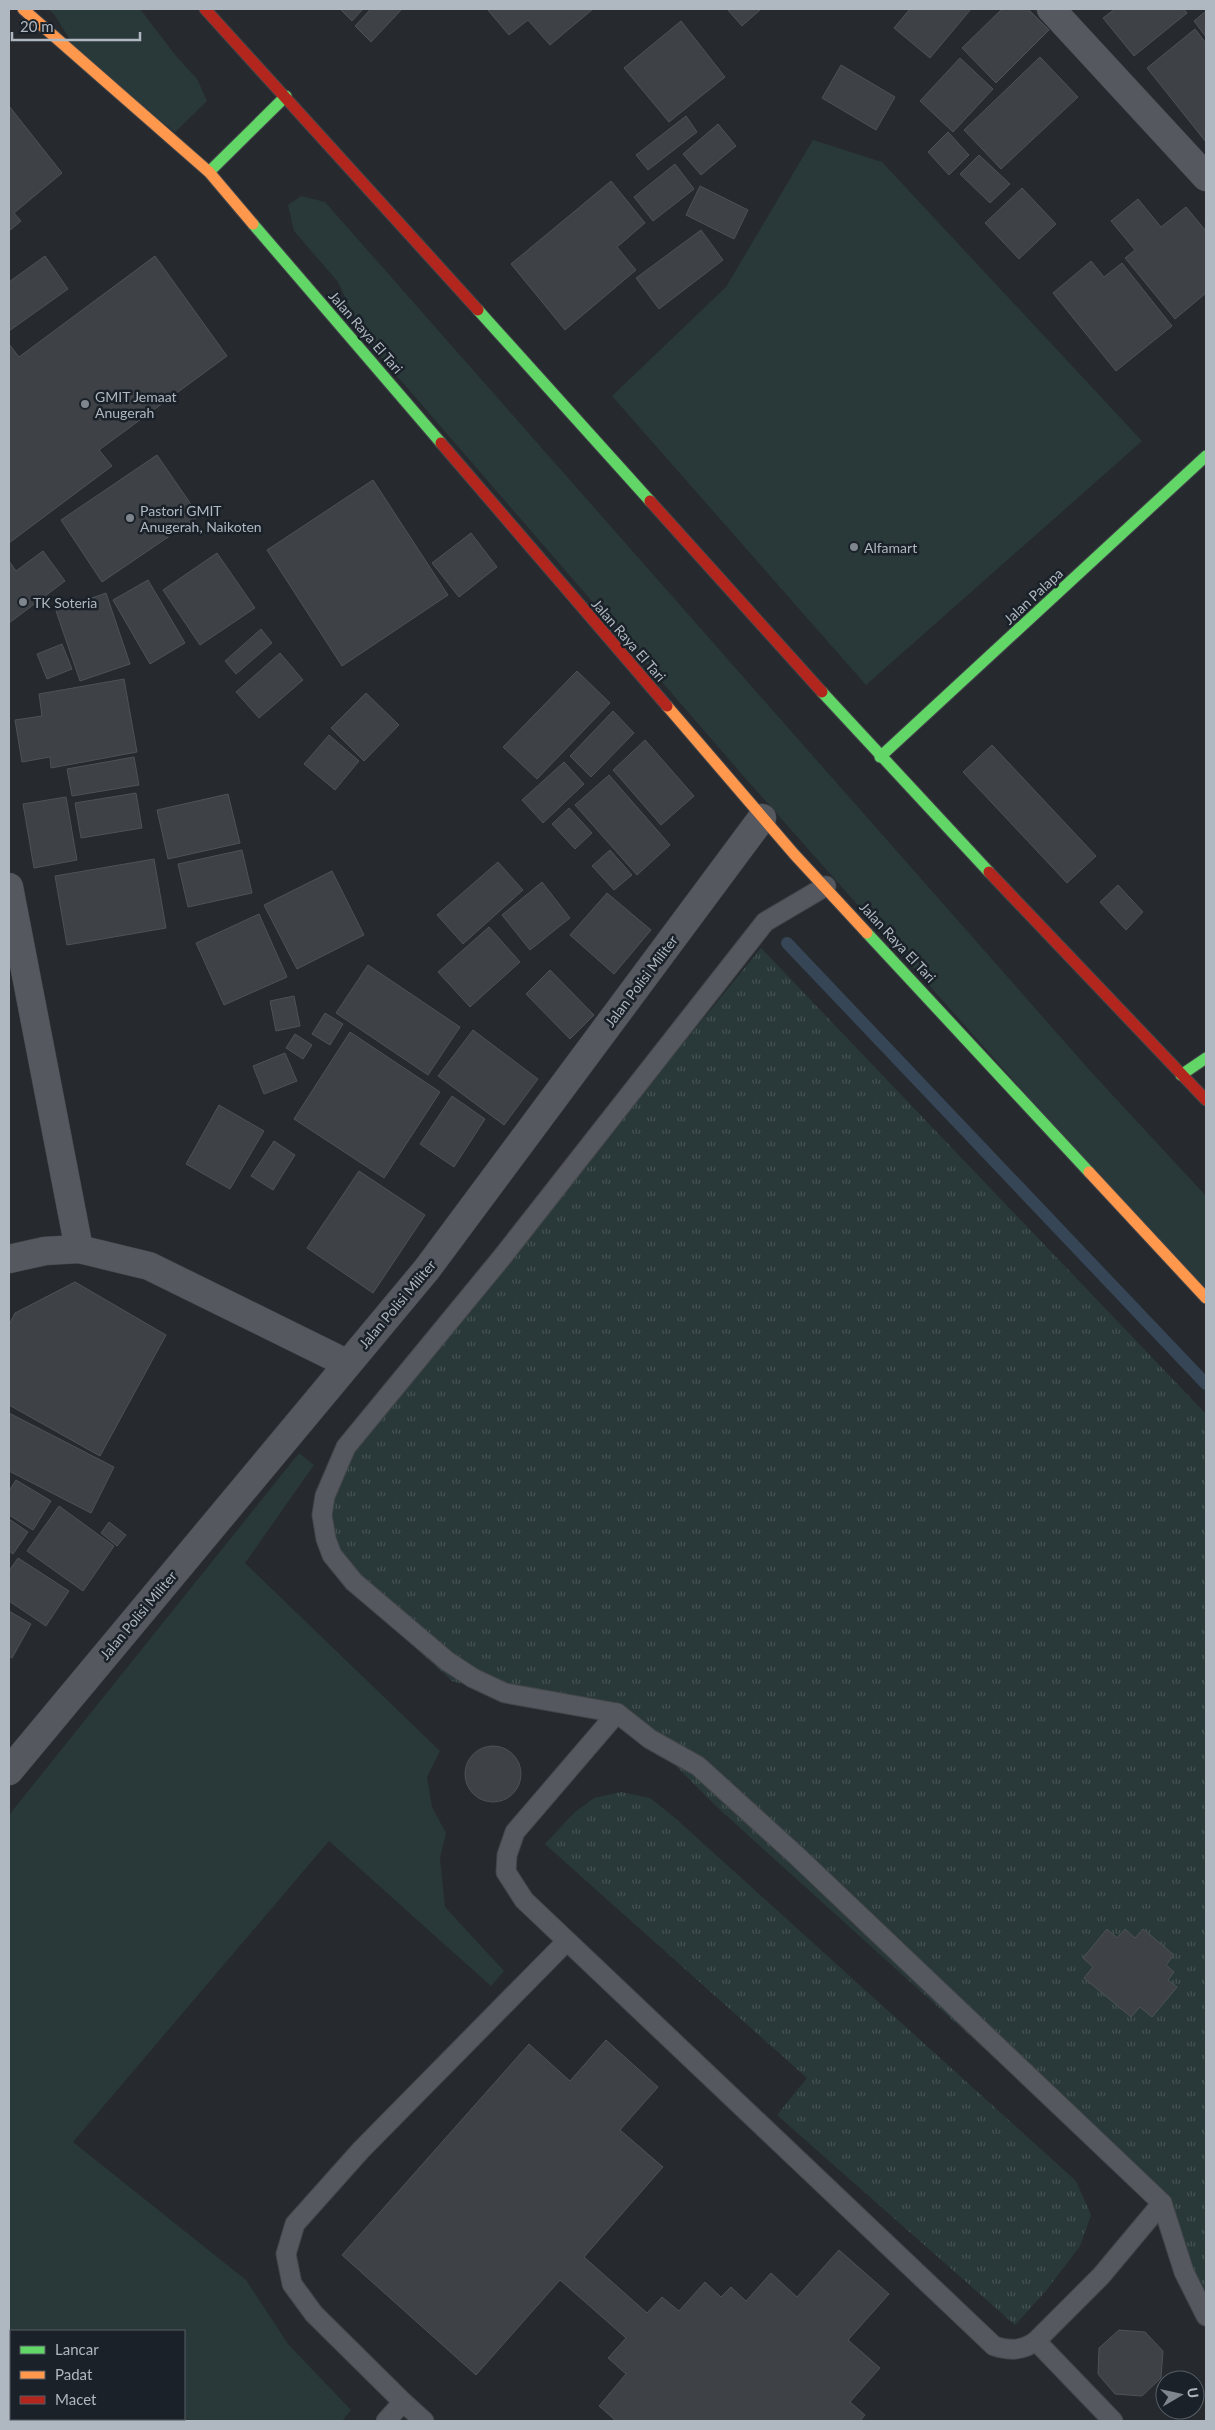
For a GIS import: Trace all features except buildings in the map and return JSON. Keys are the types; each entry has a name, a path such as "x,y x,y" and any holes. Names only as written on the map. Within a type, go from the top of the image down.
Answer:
{"main road":[{"name":"Jalan Raya El Tari","path":"23,9 209,172 762,818 1206,1298"},
{"path":"205,9 286,96 880,757 1206,1100"},
{"path":"209,172 286,96"},
{"name":"Jalan Palapa","path":"880,757 1206,456"},
{"path":"1182,1075 1206,1058"}],"street":[{"path":"1051,9 1206,177"},
{"name":"Jalan Polisi Militer","path":"9,1772 346,1364 427,1269 762,818"},
{"path":"9,887 80,1249"},
{"path":"9,1259 45,1252 80,1249 149,1266 346,1364"}],"lane":[{"path":"826,886 765,922 503,1256 346,1447 325,1496 322,1515 332,1555 354,1582 447,1661 473,1678 505,1694 617,1712 650,1739 698,1766 797,1856 1162,2204 1184,2272 1206,2316"},
{"path":"617,1712 514,1832 507,1855 506,1872 524,1900 994,2346 1009,2351 1026,2348 1036,2341 1102,2276 1162,2204"},
{"path":"424,2421 314,2314 292,2284 286,2254 295,2224 360,2150 567,1941"},
{"path":"1036,2341 1113,2421"},
{"path":"386,2421 403,2402"}],"green space":[{"path":"48,9 140,9 176,56 197,79 207,101 175,132 81,58 54,14"},
{"path":"813,140 882,162 1142,441 866,685 612,396 726,287"},
{"path":"301,196 325,202 1093,1074 1206,1196 1206,1291 1101,1179 746,779 364,338 338,282 294,231 288,205"},
{"path":"761,948 1206,1414 1206,2313 1178,2224 717,1807 659,1749 592,1712 513,1698 452,1681 341,1581 321,1554 322,1511 335,1470"},
{"path":"299,1453 314,1465 245,1563 440,1751 427,1777 432,1807 446,1833 440,1858 445,1907 504,1971 491,1986 329,1841 73,2142 246,2280 288,2344 351,2410 342,2421 9,2421 9,1815"},
{"path":"621,1792 650,1798 675,1818 1076,2181 1091,2215 1080,2246 1045,2292 1015,2325 777,2115 807,2078 545,1844 574,1813 594,1798"}],"waterway":[{"path":"787,943 1206,1384"}],"traffic: fast":[{"path":"209,172 286,96"},
{"path":"253,224 441,443"},
{"path":"478,310 650,501"},
{"path":"880,757 1206,456"},
{"path":"822,692 989,872"},
{"path":"867,933 1089,1172"},
{"path":"1181,1075 1206,1058"}],"traffic: slow":[{"path":"23,9 209,172 253,224"},
{"path":"667,706 794,854 867,933"},
{"path":"1089,1172 1206,1298"}],"traffic: jam":[{"path":"205,9 478,310"},
{"path":"441,443 667,706"},
{"path":"650,501 822,692"},
{"path":"989,872 1206,1100"}],"place":[{"name":"GMIT Jemaat Anugerah","path":"85,404"},
{"name":"Pastori GMIT Anugerah, Naikoten","path":"130,518"},
{"name":"Alfamart","path":"854,547"},
{"name":"TK Soteria","path":"23,602"}]}
